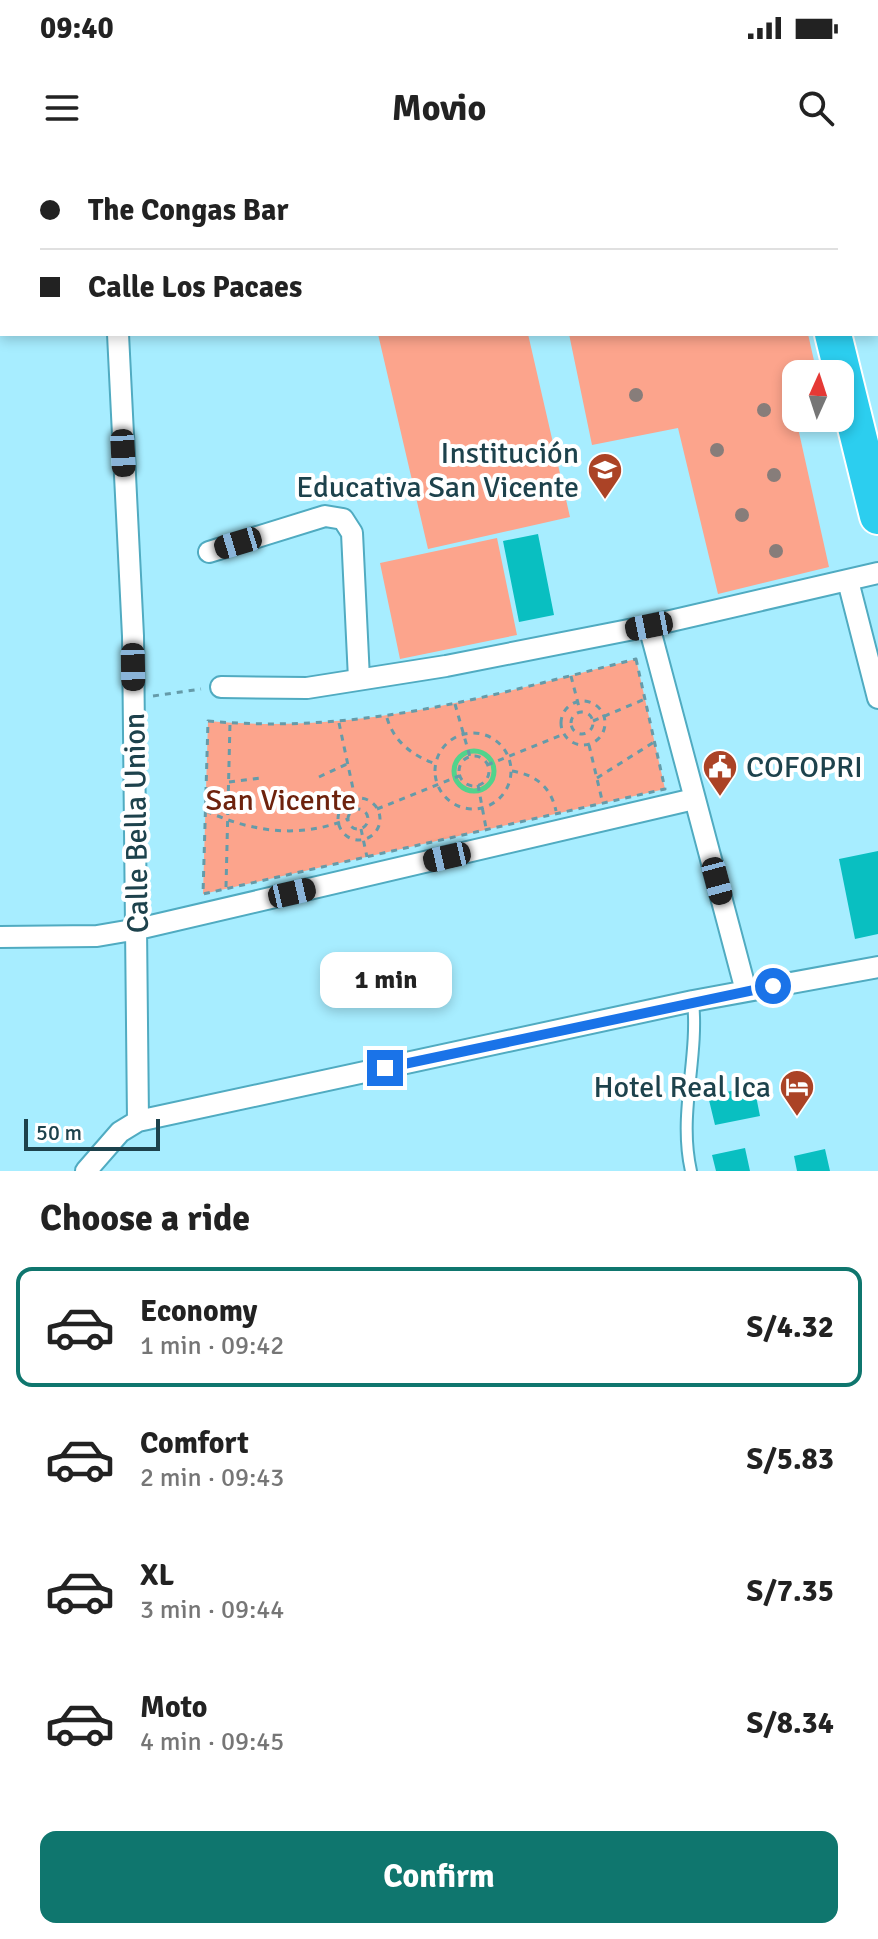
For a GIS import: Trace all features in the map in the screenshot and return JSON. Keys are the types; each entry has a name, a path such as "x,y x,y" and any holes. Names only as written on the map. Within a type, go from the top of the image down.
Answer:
{"highway":[{"path":"833,336 878,516"}],"street":[{"name":"Calle Bella Union","path":"118,336 134,699 138,1121"},
{"path":"209,552 325,516 343,519 352,533 359,679"},
{"path":"221,687 307,688 446,666 649,626 878,573"},
{"path":"848,581 878,698"},
{"path":"649,626 746,991"},
{"path":"0,937 97,936 138,929 694,799"},
{"path":"86,1171 120,1132 138,1121 693,1001 878,967"}],"lane":[{"path":"691,1171 686,1133 697,1036 693,1001"}],"path":[{"path":"636,659 645,699 665,789 203,894 208,721 339,723 387,718 636,659"},
{"path":"571,676 580,713"},
{"path":"134,699 221,687"},
{"path":"593,721 645,699"},
{"path":"578,702 596,706 604,717 603,731 589,744 573,743 564,734 561,725 564,712 578,702"},
{"path":"455,704 470,757"},
{"path":"580,713 589,715 593,721 591,731 577,733 572,720 580,713"},
{"path":"387,718 400,743 436,764"},
{"path":"226,888 230,723"},
{"path":"339,723 355,798"},
{"path":"464,734 492,737 509,757 511,771 506,791 498,800 482,808 463,808 452,803 437,784 436,764 444,747 464,734"},
{"path":"487,765 564,734"},
{"path":"597,778 654,742"},
{"path":"589,744 602,804"},
{"path":"470,757 480,758 487,765 486,779 478,785 466,783 460,776 460,766 470,757"},
{"path":"319,777 347,764"},
{"path":"511,771 533,777 544,786 557,815"},
{"path":"377,809 460,776"},
{"path":"229,782 261,778"},
{"path":"478,785 487,831"},
{"path":"355,798 368,800 377,809 377,829 363,839 346,835 338,823 343,805 355,798"},
{"path":"206,811 228,821 283,831 338,823 348,819 355,809 365,811 369,820 361,829"},
{"path":"348,819 354,828 361,829"},
{"path":"361,829 367,857"}],"green space":[{"path":"378,336 528,336 570,517 428,549"},
{"path":"569,336 808,336 814,360 782,360 782,432 799,432 829,567 718,594 678,428 592,445"},
{"path":"497,538 517,635 400,659 380,563"},
{"name":"San Vicente","path":"636,659 665,789 203,894 208,721 264,724 372,717 476,699"}],"building":[{"path":"538,534 554,615 519,622 503,541"},
{"path":"878,851 878,934 855,939 839,859"},
{"path":"754,1086 760,1116 715,1125 708,1096"},
{"path":"745,1148 750,1171 716,1171 712,1155"},
{"path":"825,1149 830,1171 797,1171 794,1156"}],"waterway":[{"path":"474,751 488,757 494,771 488,785 474,791 460,785 454,771 460,757 474,751"}],"place":[{"name":"Institución Educativa San Vicente","path":"605,501"},
{"name":"COFOPRI","path":"720,798"},
{"name":"Hotel Real Ica","path":"797,1118"}],"route":[{"path":"385,1068 773,986"}]}
